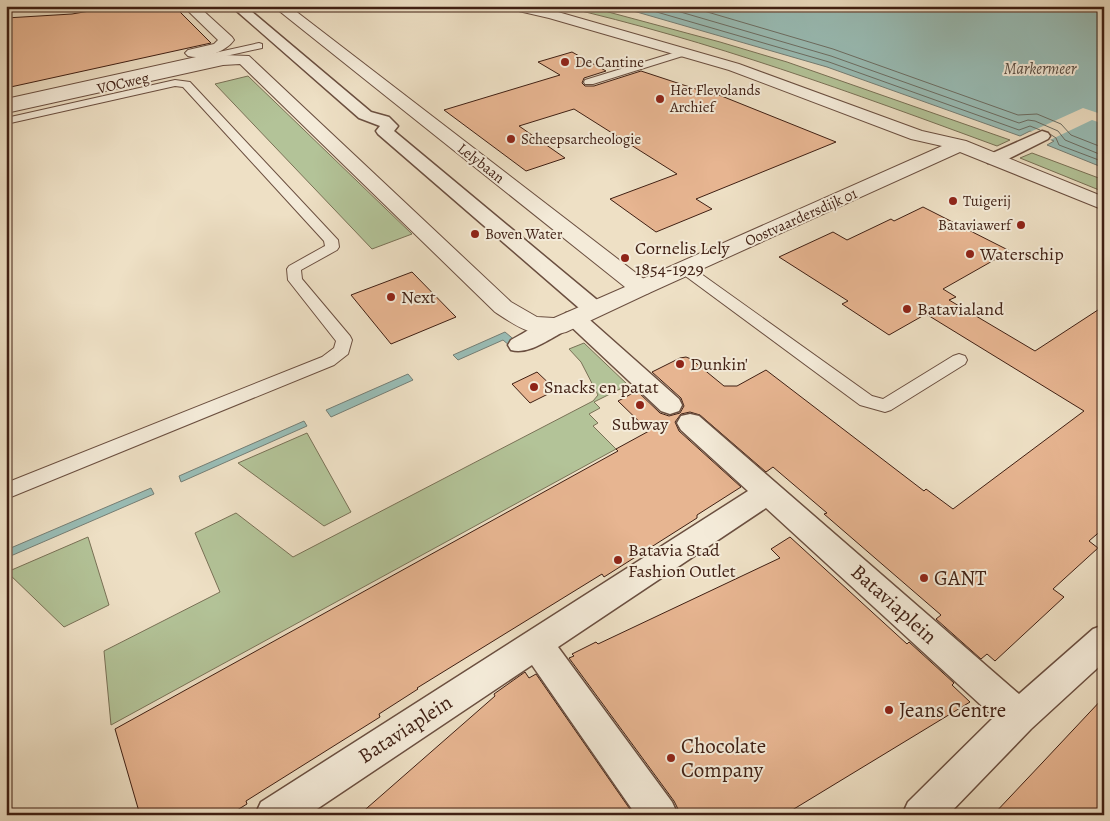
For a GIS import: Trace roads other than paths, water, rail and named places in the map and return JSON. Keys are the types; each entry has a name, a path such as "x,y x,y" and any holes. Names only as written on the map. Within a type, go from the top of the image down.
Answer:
{"street":[{"path":"6,7 20,6"},
{"name":"VOCweg","path":"6,97 224,44 227,40 190,6"},
{"path":"237,6 366,115 383,120 390,126 384,131 575,318"},
{"name":"Lelybaan","path":"280,6 642,288"},
{"path":"515,6 686,52 810,94 917,135 960,145 1104,204"},
{"name":"VOCweg","path":"6,108 223,60 240,59 250,63 503,307 532,325 575,318"},
{"path":"994,159 1042,136"},
{"name":"Oostvaardersdijk 01","path":"642,288 960,145"},
{"path":"519,345 642,288"},
{"name":"Bataviaplein","path":"575,318 1019,717"},
{"name":"Bataviaplein","path":"274,815 768,492"},
{"path":"921,815 1019,717 1104,640"},
{"path":"536,643 659,815"}],"lane":[{"path":"6,102 259,46"},
{"path":"589,82 686,52"},
{"path":"6,121 175,83 186,84 331,240 332,247 325,253 302,262 294,269 295,280 344,340 342,350 328,361 6,491"},
{"path":"684,269 866,401 885,406 959,360"}],"water":[{"name":"Markermeer","path":"616,6 1104,6 1104,168 1047,145 1054,141 1030,131 1020,136 827,67"},
{"path":"505,332 517,342 510,346 503,340 458,360 453,355"},
{"path":"408,374 413,380 331,417 326,410"},
{"path":"304,421 307,426 181,482 179,476"},
{"path":"151,488 154,494 6,558 6,550"}],"place":[{"name":"De Cantine","path":"565,62"},
{"name":"Het Flevolands Archief","path":"660,99"},
{"name":"Scheepsarcheologie","path":"511,139"},
{"name":"Tuigerij","path":"953,201"},
{"name":"Bataviawerf","path":"1021,225"},
{"name":"Boven Water","path":"475,234"},
{"name":"Waterschip","path":"970,254"},
{"name":"Cornelis Lely 1854-1929","path":"625,258"},
{"name":"Next","path":"391,297"},
{"name":"Batavialand","path":"907,309"},
{"name":"Dunkin'","path":"680,364"},
{"name":"Snacks en patat","path":"534,387"},
{"name":"Subway","path":"640,405"},
{"name":"Batavia Stad Fashion Outlet","path":"618,560"},
{"name":"GANT","path":"924,578"},
{"name":"Jeans Centre","path":"889,710"},
{"name":"Chocolate Company","path":"671,758"}]}
